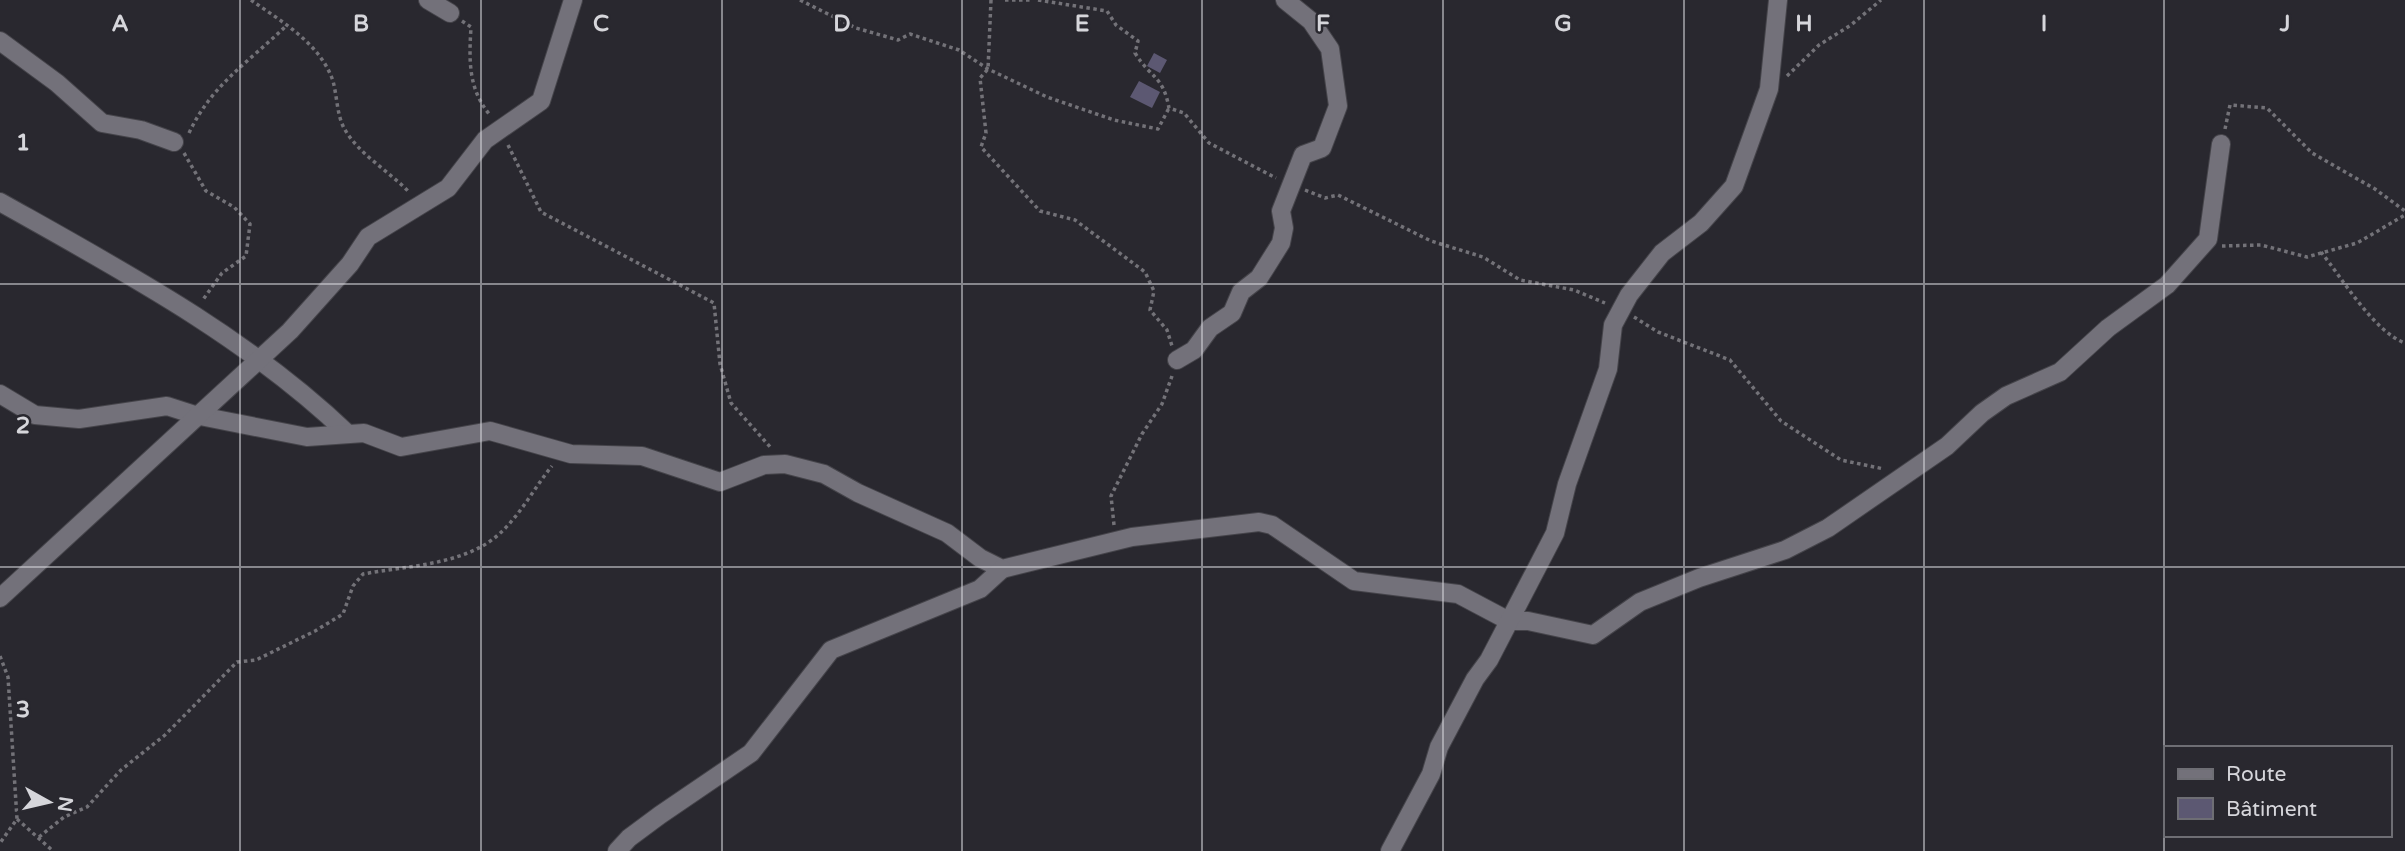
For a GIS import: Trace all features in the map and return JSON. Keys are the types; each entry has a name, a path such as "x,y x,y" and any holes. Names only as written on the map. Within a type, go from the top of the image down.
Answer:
{"street":[{"path":"428,0 450,13"},
{"path":"0,598 195,415 290,331 350,264 368,237 448,188 470,158 501,127 541,102 573,0"},
{"path":"1177,360 1194,350 1210,328 1231,313 1241,292 1259,278 1281,243 1284,228 1281,211 1303,155 1322,148 1338,106 1330,49 1311,21 1285,0"},
{"path":"1390,851 1431,774 1439,747 1555,533 1567,484 1608,369 1613,326 1629,295 1662,253 1701,223 1734,186 1769,89 1778,0"},
{"path":"0,41 57,83 102,122 141,130 174,142"},
{"path":"617,851 660,814 751,753 831,650 981,589 1002,569 1116,541 1258,522 1272,525 1354,581 1458,594 1508,621 1528,621 1594,635 1640,602 1699,578 1785,550 1828,528 1947,446 1998,402 2060,372 2108,328 2167,285 2208,239 2221,144"},
{"path":"0,202 192,314 314,401 348,433"},
{"path":"0,394 35,415 79,419 167,405 195,415 307,437 364,433 401,447 490,430 571,454 642,456 720,482 764,465 785,464 824,474 858,493 947,533 979,558 1002,569"}],"path":[{"path":"251,0 287,25 321,56 332,81 344,128 367,155 420,204"},
{"path":"800,0 856,28 898,40 910,34 959,50 988,69 1047,97 1114,120 1158,129 1169,108 1165,86 1144,67 1135,53 1138,41 1116,25 1107,12 1063,2 1038,0"},
{"path":"991,0 988,69 980,78 986,132 981,147 1040,211 1075,220 1145,272 1154,291 1150,310 1167,330 1177,360 1162,404 1142,434 1111,496 1116,541"},
{"path":"1005,0 1030,0"},
{"path":"1769,89 1819,45 1851,25 1881,0"},
{"path":"450,13 471,27 470,59 474,90 501,127 518,170 541,212 714,303 720,364 731,403 785,464"},
{"path":"192,314 222,273 246,256 250,224 234,207 206,191 187,157 174,142 189,134 202,106 228,77 287,25"},
{"path":"2208,239 2216,246 2261,245 2306,257 2357,243 2405,213 2375,189 2312,153 2267,108 2230,105 2221,144"},
{"path":"1169,108 1184,113 1209,143 1291,185"},
{"path":"2322,252 2374,319 2396,340 2405,343"},
{"path":"39,837 64,817 87,807 121,770 165,735 237,662 256,660 316,632 343,614 353,586 363,574 460,556 487,542 513,519 553,465 571,454"},
{"path":"0,656 8,677 17,819 0,844"},
{"path":"17,819 53,851"}],"building":[{"path":"1154,53 1167,60 1160,73 1147,66"},
{"path":"1139,81 1160,92 1152,108 1130,97"}]}
